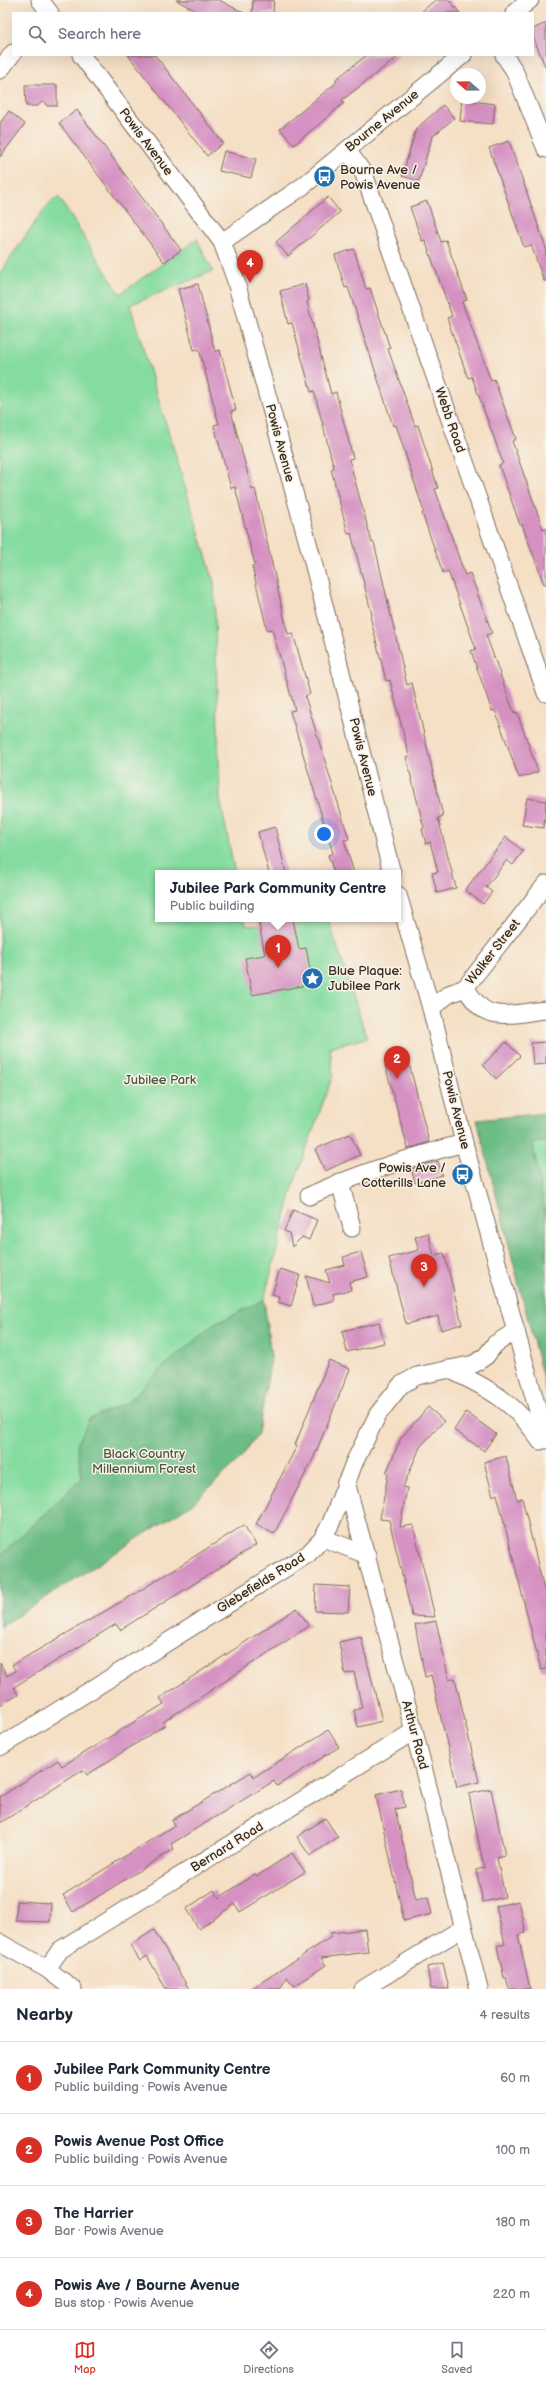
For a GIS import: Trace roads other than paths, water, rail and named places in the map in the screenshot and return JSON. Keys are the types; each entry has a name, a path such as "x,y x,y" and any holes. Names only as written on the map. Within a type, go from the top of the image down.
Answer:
{"street":[{"path":"515,12 530,0"},
{"path":"0,70 12,54"},
{"name":"Powis Avenue","path":"82,56 222,242 235,278 311,554 391,870"},
{"name":"Bourne Avenue","path":"222,242 303,186 461,56"},
{"path":"505,56 512,66 546,149"},
{"name":"Webb Road","path":"347,150 364,174 546,693"},
{"name":"Walker Street","path":"431,1008 449,994 465,988 546,884"},
{"name":"Powis Avenue","path":"401,905 431,1008 464,1143 546,1440"},
{"path":"465,988 478,1004 488,1012 501,1014 546,1010"},
{"path":"309,1196 340,1182 419,1155 464,1143"},
{"path":"340,1182 352,1228"},
{"name":"Glebefields Road","path":"0,1747 308,1554 323,1538 346,1482 378,1414 398,1388 417,1376 474,1364 486,1356 495,1344 516,1331"},
{"path":"448,1369 494,1393 511,1406 529,1422 546,1452"},
{"name":"Arthur Road","path":"346,1482 414,1731 479,1989"},
{"path":"323,1538 366,1555"},
{"name":"Bernard Road","path":"47,1969 60,1950 414,1731"},
{"path":"363,1989 463,1928"},
{"path":"0,1943 47,1969 73,1989"}],"place":[{"name":"Bourne Ave / Powis Avenue","path":"325,177"},
{"name":"Powis Ave / Bourne Avenue","path":"250,283"},
{"name":"Jubilee Park Community Centre","path":"278,968"},
{"name":"Blue Plaque: Jubilee Park","path":"312,978"},
{"name":"Powis Avenue Post Office","path":"397,1079"},
{"name":"Powis Ave / Cotterills Lane","path":"462,1175"},
{"name":"The Harrier","path":"424,1287"}],"park label":[{"name":"Jubilee Park","path":"160,1080"},
{"name":"Black Country Millennium Forest","path":"144,1462"}]}
